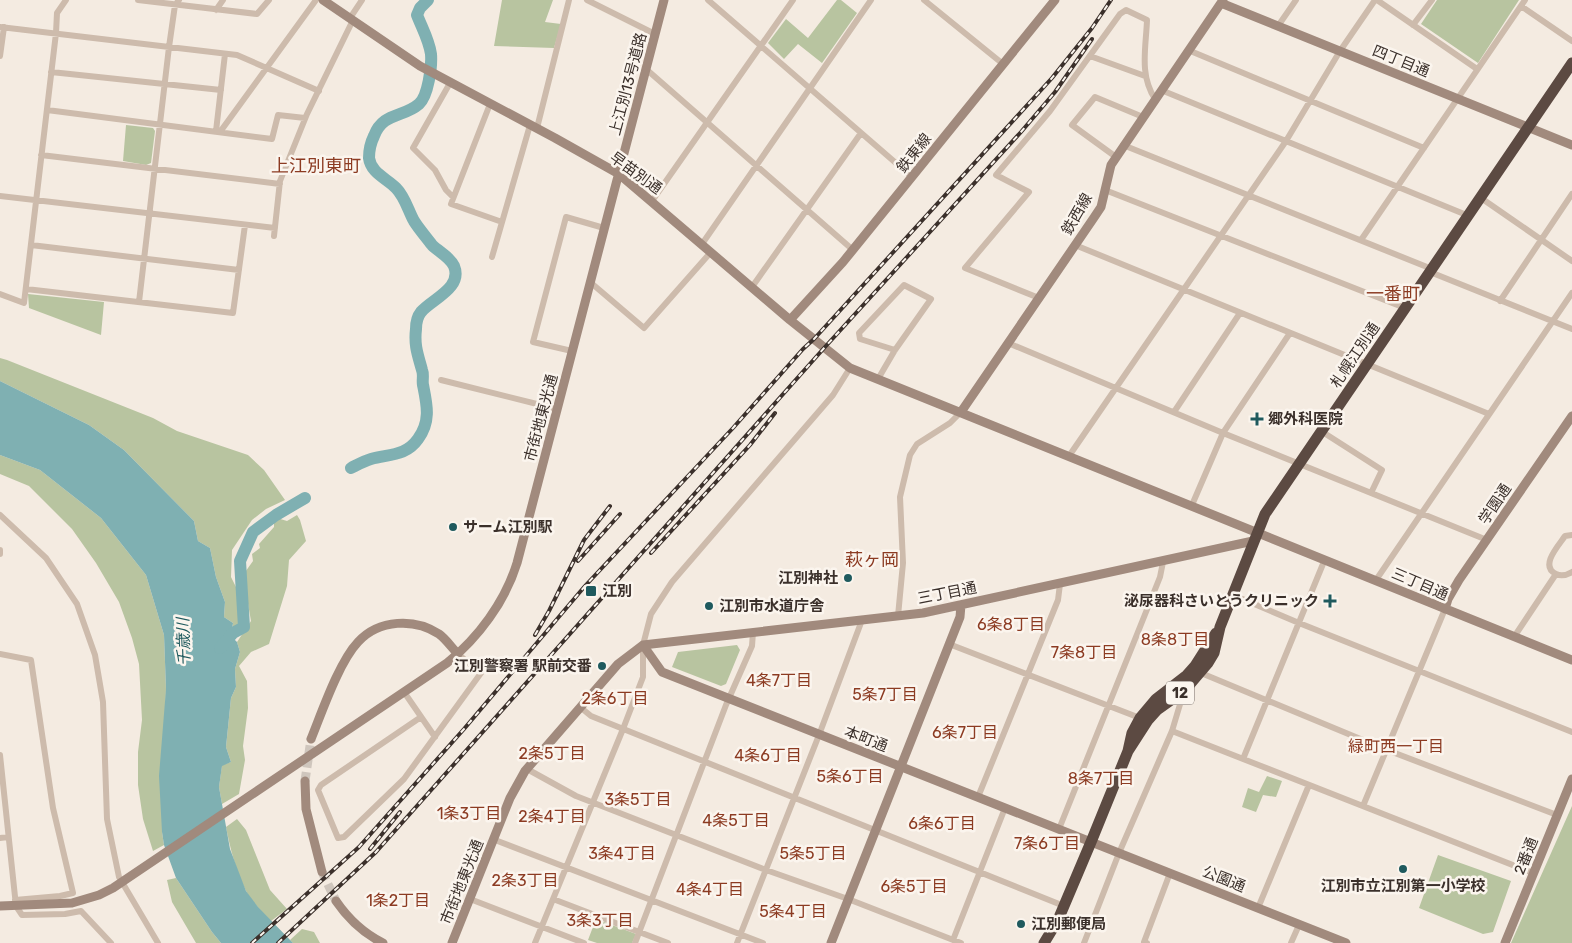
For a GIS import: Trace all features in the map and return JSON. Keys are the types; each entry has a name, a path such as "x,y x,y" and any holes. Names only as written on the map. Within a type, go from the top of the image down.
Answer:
{"highway":[{"name":"札幌江別通","path":"1128,751 1148,720 1157,710 1185,690 1214,653 1220,627 1265,514 1572,63"},
{"name":"札幌江別通","path":"1044,943 1064,906 1092,842 1128,751 1132,733 1140,718 1156,699 1187,675 1195,666 1220,627"}],"street":[{"path":"0,294 24,303 57,12 66,0"},
{"path":"138,0 177,3 216,10 257,14 269,0"},
{"path":"216,10 223,0"},
{"path":"218,132 316,0"},
{"path":"324,0 351,19"},
{"path":"274,236 280,184 306,118 351,19 362,0"},
{"path":"492,257 534,127 569,0"},
{"path":"587,0 655,34"},
{"name":"上江別13号道路","path":"618,174 664,0"},
{"path":"708,0 912,177"},
{"path":"652,201 793,0"},
{"path":"702,244 872,0"},
{"path":"924,0 1003,64"},
{"name":"鉄東線","path":"790,320 853,250 1055,0"},
{"path":"1278,26 1296,0"},
{"path":"1069,456 1286,141 1340,51 1376,0 1478,69"},
{"path":"1414,25 1432,0"},
{"name":"四丁目通","path":"1222,1 1278,26 1572,144"},
{"name":"鉄西線","path":"961,412 1101,206 1111,165 1222,1"},
{"path":"139,302 169,47 177,3"},
{"path":"1361,240 1523,3 1572,40"},
{"path":"1039,298 965,268 1028,192 996,175 1050,111 1120,14 1126,10 1147,20 1145,76 1147,88 1155,99"},
{"name":"早苗別通","path":"351,19 447,82 534,127 618,174 790,320 850,368 1192,505 1255,537"},
{"path":"0,56 2,27 236,55 319,90"},
{"path":"1188,50 1424,148"},
{"path":"218,132 225,54"},
{"path":"1090,56 1145,76"},
{"path":"646,69 853,250"},
{"path":"51,72 221,90"},
{"path":"447,82 413,148 435,170 446,190 454,197"},
{"path":"1161,90 1469,216"},
{"path":"1116,157 1072,125 1095,97 1143,117"},
{"path":"490,104 451,204 502,222"},
{"path":"47,110 272,139 278,115 306,118"},
{"path":"752,287 861,133"},
{"path":"1123,145 1361,240 1500,301 1572,329"},
{"path":"41,155 280,184"},
{"name":"市街地東光通","path":"121,882 458,654 494,610 510,585 517,563 618,174"},
{"path":"1105,190 1405,308"},
{"path":"1500,301 1572,194"},
{"path":"0,196 275,228"},
{"path":"1481,198 1572,261"},
{"path":"572,352 533,342 566,217 604,228"},
{"path":"26,289 233,313 245,225"},
{"path":"31,245 239,270"},
{"path":"1075,245 1489,414"},
{"path":"590,282 644,328 711,252"},
{"path":"878,379 895,350 931,299 904,285 859,333 860,339 895,350"},
{"path":"1376,580 1572,293"},
{"path":"1174,412 1240,312"},
{"path":"1192,505 1222,432 1290,333"},
{"path":"1008,343 1487,540"},
{"path":"535,943 623,729 642,677 643,646 651,614 667,588 833,395 850,368"},
{"path":"441,380 557,409"},
{"path":"898,616 904,563 900,497 910,455 917,444 950,423 961,412"},
{"name":"学園通","path":"1445,609 1450,595 1572,416"},
{"path":"1321,431 1382,470 1371,493"},
{"path":"0,515 46,558 77,604 95,655 103,702 107,819 121,882 158,943"},
{"path":"1572,535 1565,536 1549,560 1552,571 1556,574 1564,576 1572,572"},
{"name":"三丁目通","path":"643,646 923,613 1163,562 1255,537 1326,559 1572,660"},
{"path":"1243,759 1326,559"},
{"path":"1059,829 1160,577 1163,562"},
{"path":"1514,637 1556,574"},
{"path":"978,797 1058,600 1060,584"},
{"path":"1233,595 1572,732"},
{"path":"831,943 960,617 961,605"},
{"path":"1363,806 1445,609"},
{"path":"737,943 862,620"},
{"path":"311,739 349,654 359,641 374,630 393,623 412,623 429,628 441,635 458,654 481,673 404,779 344,836 338,838 318,790 321,785 421,717"},
{"path":"636,943 676,835 706,762 728,699 752,646 753,632"},
{"path":"949,644 1140,718"},
{"name":"市街地東光通","path":"452,943 510,798 526,769 618,664 643,646"},
{"name":"本町通","path":"643,646 662,672 1092,842"},
{"path":"0,654 31,660 53,808 73,893 0,906"},
{"path":"1200,673 1387,750 1557,816"},
{"path":"1084,943 1119,852 1172,731 1185,690"},
{"path":"404,692 434,737"},
{"path":"580,707 591,716 1064,906"},
{"path":"1172,731 1533,873"},
{"path":"0,756 2,793 16,903 22,915 65,914 81,911 111,943"},
{"path":"526,769 592,803 961,943"},
{"name":"2番通","path":"1505,943 1572,779"},
{"path":"305,781 306,809 322,872"},
{"path":"1258,908 1309,785"},
{"path":"953,940 1005,808"},
{"path":"0,838 8,837"},
{"path":"494,840 763,943"},
{"name":"公園通","path":"1092,842 1346,943"},
{"path":"1147,943 1144,942 1170,873"},
{"path":"16,903 72,903 99,895 121,882"},
{"path":"470,899 584,943"},
{"path":"553,899 668,943"},
{"path":"336,901 345,915 366,934 383,943"},
{"path":"1291,943 1299,925"}],"green space":[{"path":"502,0 553,0 545,22 561,24 554,48 494,46"},
{"path":"837,0 841,0 857,13 822,63 798,44 784,59 768,43 786,19 808,38"},
{"path":"1437,0 1519,0 1478,63 1421,24"},
{"path":"126,125 153,128 155,131 151,163 146,165 123,161"},
{"path":"28,294 104,302 101,335 29,308"},
{"path":"0,358 153,418 177,431 248,455 264,470 285,500 266,509 252,520 232,550 231,577 237,589 239,603 237,609 242,626 232,631 233,623 224,617 225,602 216,577 210,548 198,541 194,521 124,450 89,425 0,381"},
{"path":"0,455 40,470 101,518 146,575 164,635 166,689 162,832 164,845 153,851 143,819 138,785 138,752 142,720 139,664 119,602 96,563 72,529 29,486 0,474"},
{"path":"297,515 306,541 289,560 287,586 269,644 251,652 239,666 247,681 248,708 243,746 245,760 239,794 222,804 219,787 222,765 231,762 226,747 231,698 236,687 235,669 240,652 237,642 251,621 243,575 253,561 252,554 260,548 259,544 274,527 274,522 277,518 287,521"},
{"path":"737,645 740,650 726,684 721,686 672,667 678,652"},
{"path":"1267,776 1282,781 1276,797 1263,795 1256,812 1242,807 1248,788 1259,792"},
{"path":"1572,806 1572,943 1511,943"},
{"path":"237,819 246,830 270,890 287,909 271,921 248,895 236,867 226,827"},
{"path":"1438,855 1511,881 1493,932 1483,934 1419,908"},
{"path":"176,878 221,943 196,943 172,902 167,880"},
{"path":"596,919 636,934 632,943 597,943 588,940"},
{"path":"302,929 314,932 320,943 293,943 290,940"}],"water":[{"name":"千歳川","path":"0,381 89,425 124,450 194,521 198,541 210,548 216,577 225,602 224,617 233,623 231,636 237,642 240,652 235,669 236,687 231,698 226,747 231,762 222,766 219,787 230,849 246,891 258,907 293,943 221,943 176,878 164,845 159,776 166,689 164,635 146,575 101,518 40,470 0,455"}],"waterway":[{"path":"351,468 371,459 408,449 422,432 425,426 427,406 423,372 416,345 417,322 421,312 450,287 456,274 452,263 432,245 416,224 399,192 373,168 369,158 372,141 378,128 388,119 406,112 419,104 425,95 430,73 431,54 417,15 420,8 428,0"},
{"path":"220,648 233,633 244,627 240,561 253,532 276,515 305,498"}],"tunnel":[{"path":"305,781 311,739"},
{"path":"322,872 336,901"}],"railway":[{"path":"252,943 359,847 464,729 585,586 733,428 1052,78 1092,28 1111,0"},
{"path":"278,943 376,852 825,347 1021,132 1055,92 1092,39"},
{"path":"651,553 750,445 775,413"},
{"path":"535,635 584,540 610,506"},
{"path":"578,561 620,514"},
{"path":"370,849 400,812"}],"place":[{"name":"郷外科医院","path":"1257,419"},
{"name":"サーム江別駅","path":"453,527"},
{"name":"江別神社","path":"848,578"},
{"name":"江別","path":"591,591"},
{"name":"泌尿器科さいとうクリニック","path":"1330,601"},
{"name":"江別市水道庁舎","path":"709,606"},
{"name":"江別警察署 駅前交番","path":"602,666"},
{"name":"江別市立江別第一小学校","path":"1403,869"},
{"name":"江別郵便局","path":"1021,924"}],"district":[{"name":"上江別東町","path":"316,166"},
{"name":"一番町","path":"1393,294"},
{"name":"萩ヶ岡","path":"872,560"},
{"name":"6条8丁目","path":"1011,624"},
{"name":"8条8丁目","path":"1175,639"},
{"name":"7条8丁目","path":"1084,652"},
{"name":"4条7丁目","path":"779,680"},
{"name":"5条7丁目","path":"885,694"},
{"name":"2条6丁目","path":"615,698"},
{"name":"6条7丁目","path":"965,732"},
{"name":"緑町西一丁目","path":"1396,746"},
{"name":"2条5丁目","path":"552,753"},
{"name":"4条6丁目","path":"768,755"},
{"name":"5条6丁目","path":"850,776"},
{"name":"8条7丁目","path":"1101,778"},
{"name":"3条5丁目","path":"638,799"},
{"name":"1条3丁目","path":"469,813"},
{"name":"2条4丁目","path":"552,816"},
{"name":"4条5丁目","path":"736,820"},
{"name":"6条6丁目","path":"942,823"},
{"name":"7条6丁目","path":"1047,843"},
{"name":"3条4丁目","path":"622,853"},
{"name":"5条5丁目","path":"813,853"},
{"name":"2条3丁目","path":"525,880"},
{"name":"6条5丁目","path":"914,886"},
{"name":"4条4丁目","path":"710,889"},
{"name":"1条2丁目","path":"398,900"},
{"name":"5条4丁目","path":"793,911"},
{"name":"3条3丁目","path":"600,920"}]}
